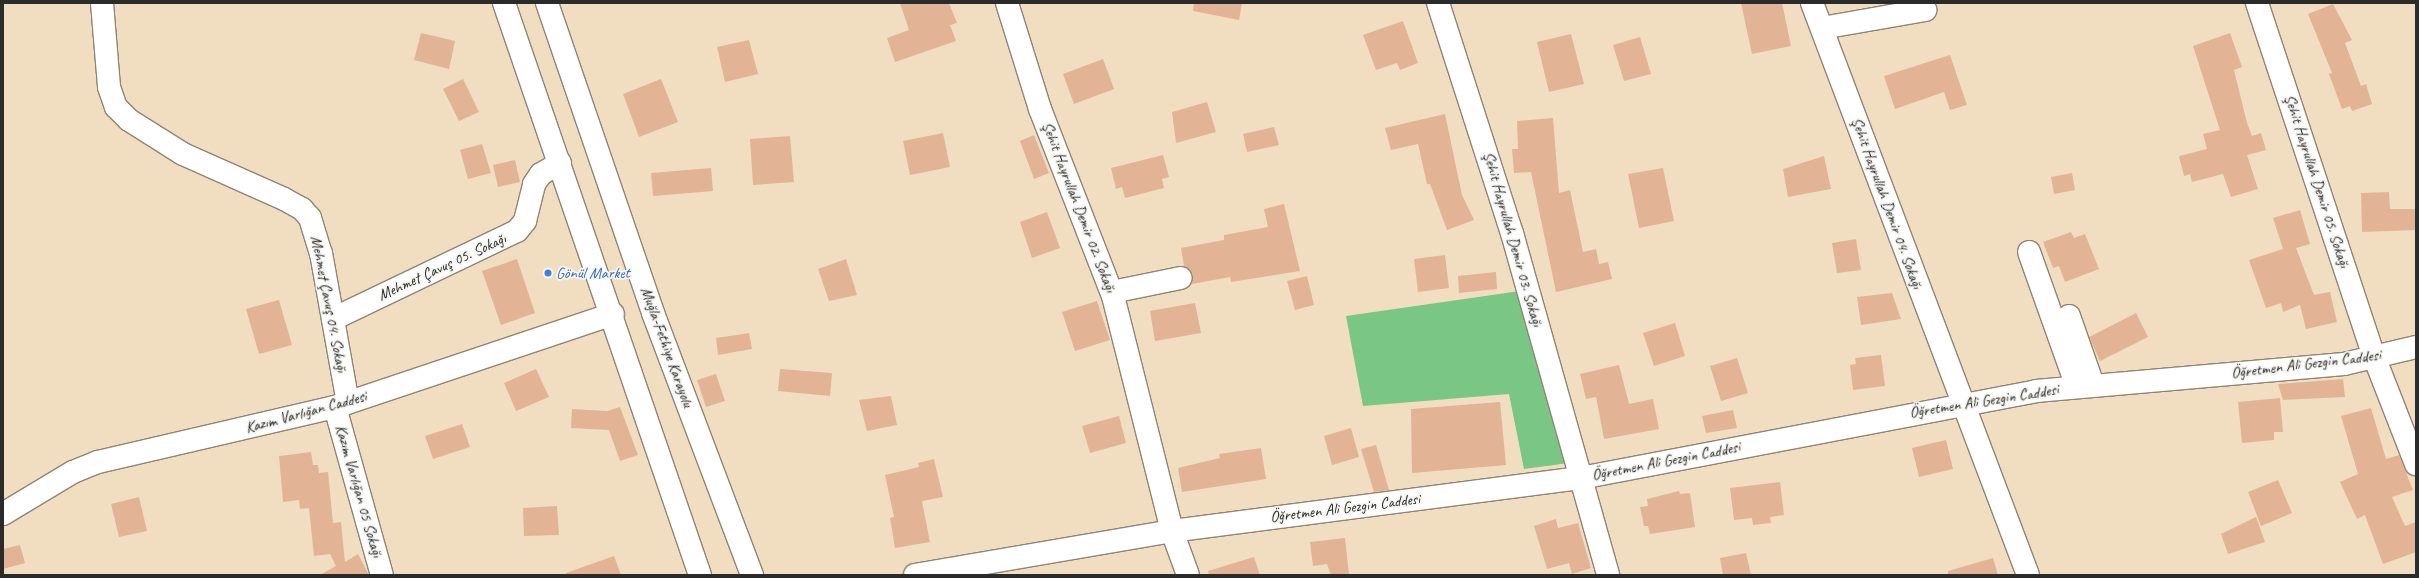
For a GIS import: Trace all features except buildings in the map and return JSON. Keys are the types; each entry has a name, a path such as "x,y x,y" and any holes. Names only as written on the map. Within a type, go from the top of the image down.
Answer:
{"main road":[{"name":"Mehmet Çavuş 04. Sokağı","path":"102,3 109,87 116,106 125,116 183,154 302,209 316,233 333,319 342,405"},
{"path":"504,3 613,314 700,575"},
{"name":"Muğla-Fethiye Karayolu","path":"548,3 653,312 752,575"},
{"name":"Şehit Hayrullah Demir 02. Sokağı","path":"1007,3 1040,109 1112,292 1172,530 1188,575"},
{"name":"Şehit Hayrullah Demir 03. Sokağı","path":"1438,3 1512,232 1608,575"},
{"name":"Şehit Hayrullah Demir 04. Sokağı","path":"1812,3 1961,403 2028,575"},
{"name":"Şehit Hayrullah Demir 05. Sokağı","path":"2257,3 2376,359 2416,464"},
{"path":"1822,28 1925,10"},
{"name":"Mehmet Çavuş 05. Sokağı","path":"333,319 517,231 524,221 534,184 541,174 560,163"},
{"path":"2029,252 2085,386"},
{"path":"1112,292 1182,278"},
{"name":"Kazım Varlığan Caddesi","path":"3,514 74,472 116,456 342,405 613,314"},
{"path":"2069,316 2085,386"},
{"name":"Öğretmen Ali Gezgin Caddesi","path":"915,575 1172,530 1581,478 1961,403 2085,386 2376,359 2416,347"},
{"name":"Kazım Varlığan 05 Sokağı","path":"342,405 382,575"}],"green space":[{"path":"1520,291 1569,463 1524,469 1509,394 1363,406 1346,316"}],"place":[{"name":"Gönül Market","path":"548,273"}]}
